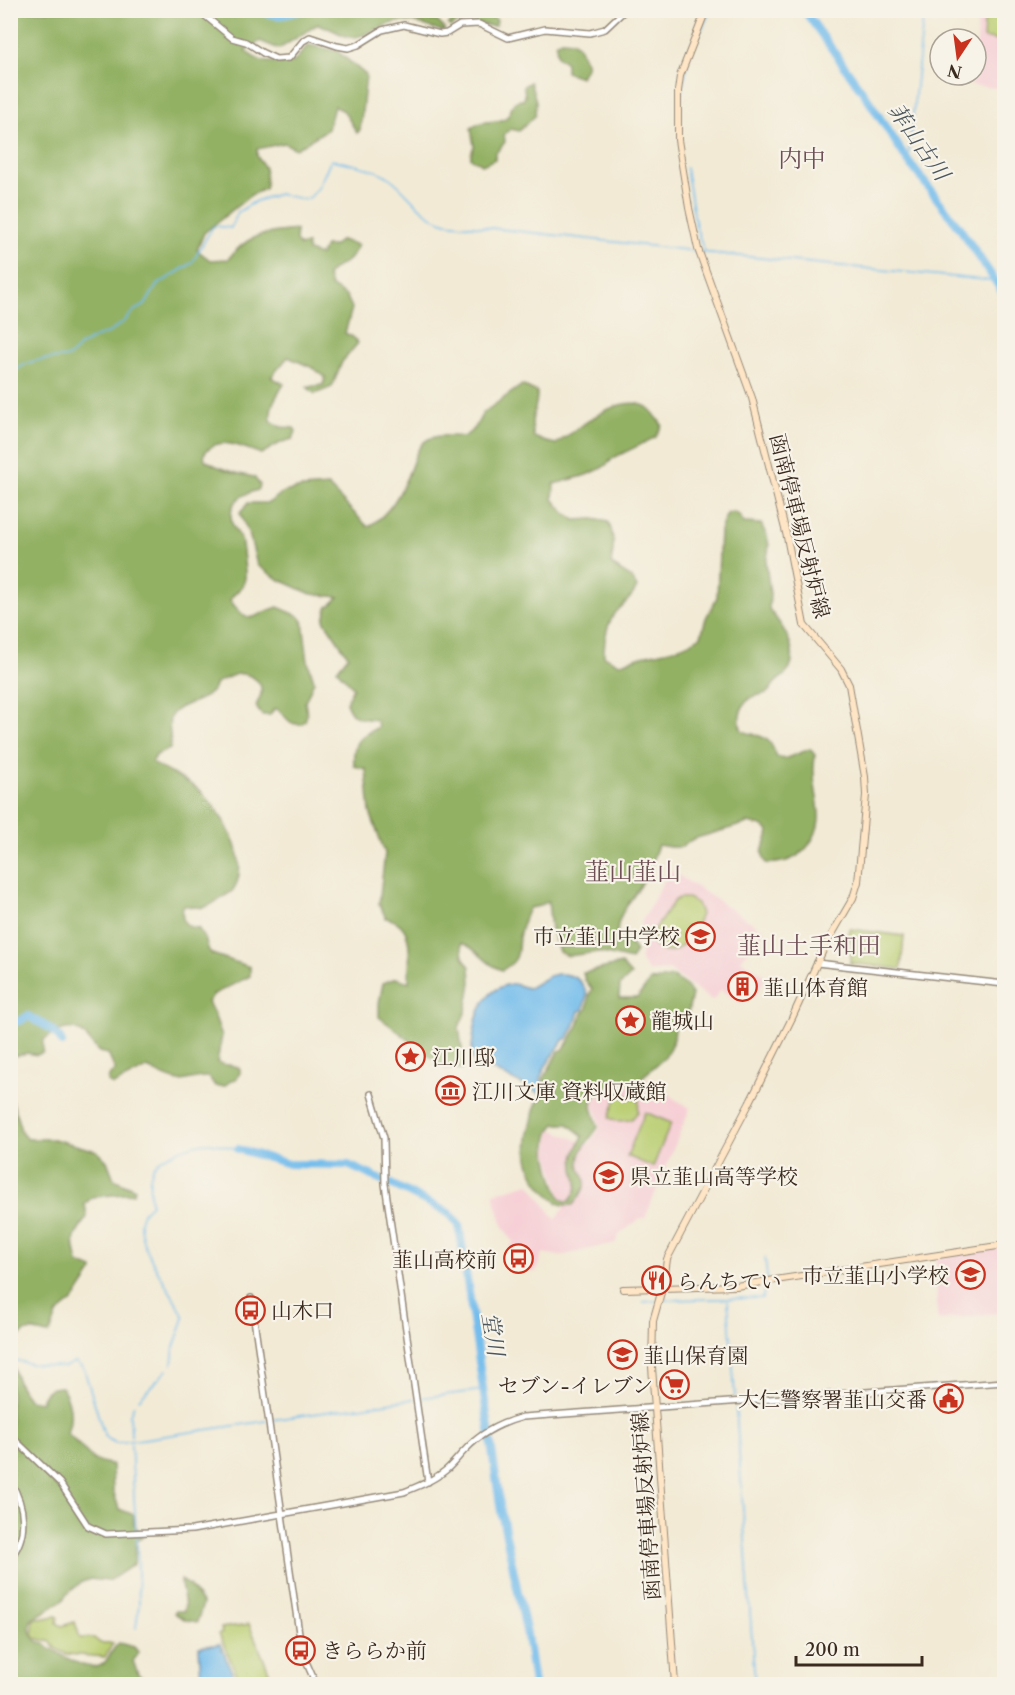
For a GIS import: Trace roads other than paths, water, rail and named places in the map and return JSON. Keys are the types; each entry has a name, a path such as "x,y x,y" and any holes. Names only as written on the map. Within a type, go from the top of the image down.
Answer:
{"main road":[{"name":"函南停車場反射炉線","path":"675,1684 656,1408 653,1322 667,1259 749,1104 817,963 856,892 866,784 849,685 841,669 804,625 782,517 752,398 699,252 678,140 678,91 680,76 706,10"},
{"path":"623,1289 736,1286 1005,1245"}],"street":[{"path":"198,10 232,38 246,42 280,60 289,58 303,41 310,37 348,48 358,45 382,30 404,25 440,34 447,33 460,25 479,24 508,38 555,29 590,33 605,29 625,10"},
{"path":"817,963 1005,984"},
{"path":"371,1094 384,1137 384,1177 428,1482"},
{"path":"251,1298 299,1633 304,1657 316,1684"},
{"path":"10,1435 60,1483 82,1520 93,1529 106,1534 192,1530 404,1492 445,1472 489,1429 511,1420 530,1416 1005,1382"},
{"path":"10,1481 18,1497 23,1531 19,1545 10,1558"}],"water":[{"path":"558,974 576,978 587,994 583,1010 579,1011 574,1027 545,1067 540,1079 547,1088 544,1093 541,1094 471,1059 475,1024 483,1003 490,994 511,984 529,988 549,976"},
{"path":"220,1644 237,1684 210,1684 201,1678 199,1647"}],"waterway":[{"name":"菲山古川","path":"259,10 280,15 302,10"},
{"path":"699,35 711,10"},
{"name":"菲山古川","path":"804,10 867,98 908,161 959,227 1004,294"},
{"path":"908,161 924,10"},
{"path":"681,95 687,67"},
{"path":"10,378 21,366 44,359 69,357 81,345 110,332 135,310 145,305 157,285 192,263 212,228 215,226 231,228 238,212 256,201 279,194 309,198 317,190 331,160 382,173 395,182 428,214 446,223 695,251"},
{"path":"686,168 696,227 704,251"},
{"path":"700,252 995,281"},
{"name":"堂川","path":"10,1021 20,1021 28,1016 57,1034 62,1043"},
{"path":"172,1364 174,1347 184,1318 148,1252 140,1226 143,1214 151,1204 152,1170 169,1155 203,1143 238,1149"},
{"name":"堂川","path":"238,1149 289,1164 348,1165 449,1213 459,1225 501,1511 527,1635 534,1684"},
{"path":"765,1258 767,1278"},
{"path":"662,1300 762,1298 767,1283"},
{"path":"643,1302 655,1301"},
{"path":"728,1301 735,1396"},
{"path":"10,1359 31,1364 64,1367 75,1362 84,1369 106,1438 116,1443 266,1421"},
{"path":"139,1399 167,1370"},
{"path":"419,1398 483,1389"},
{"path":"271,1420 414,1399"},
{"path":"131,1436 130,1414 134,1405"},
{"path":"736,1409 755,1684"},
{"path":"131,1445 136,1531"},
{"path":"136,1628 139,1604 137,1536"}],"place":[{"name":"市立韮山中学校","path":"701,936"},
{"name":"韮山体育館","path":"742,987"},
{"name":"龍城山","path":"630,1020"},
{"name":"江川邸","path":"411,1057"},
{"name":"江川文庫 資料収蔵館","path":"451,1091"},
{"name":"県立韮山高等学校","path":"609,1176"},
{"name":"韮山高校前","path":"518,1259"},
{"name":"市立韮山小学校","path":"970,1275"},
{"name":"らんちてい","path":"656,1281"},
{"name":"山木口","path":"250,1310"},
{"name":"韮山保育園","path":"622,1355"},
{"name":"セブン-イレブン","path":"674,1385"},
{"name":"大仁警察署韮山交番","path":"948,1399"},
{"name":"きららか前","path":"301,1650"}],"district":[{"name":"内中","path":"802,158"},
{"name":"韮山韮山","path":"633,871"},
{"name":"韮山土手和田","path":"809,945"}]}
